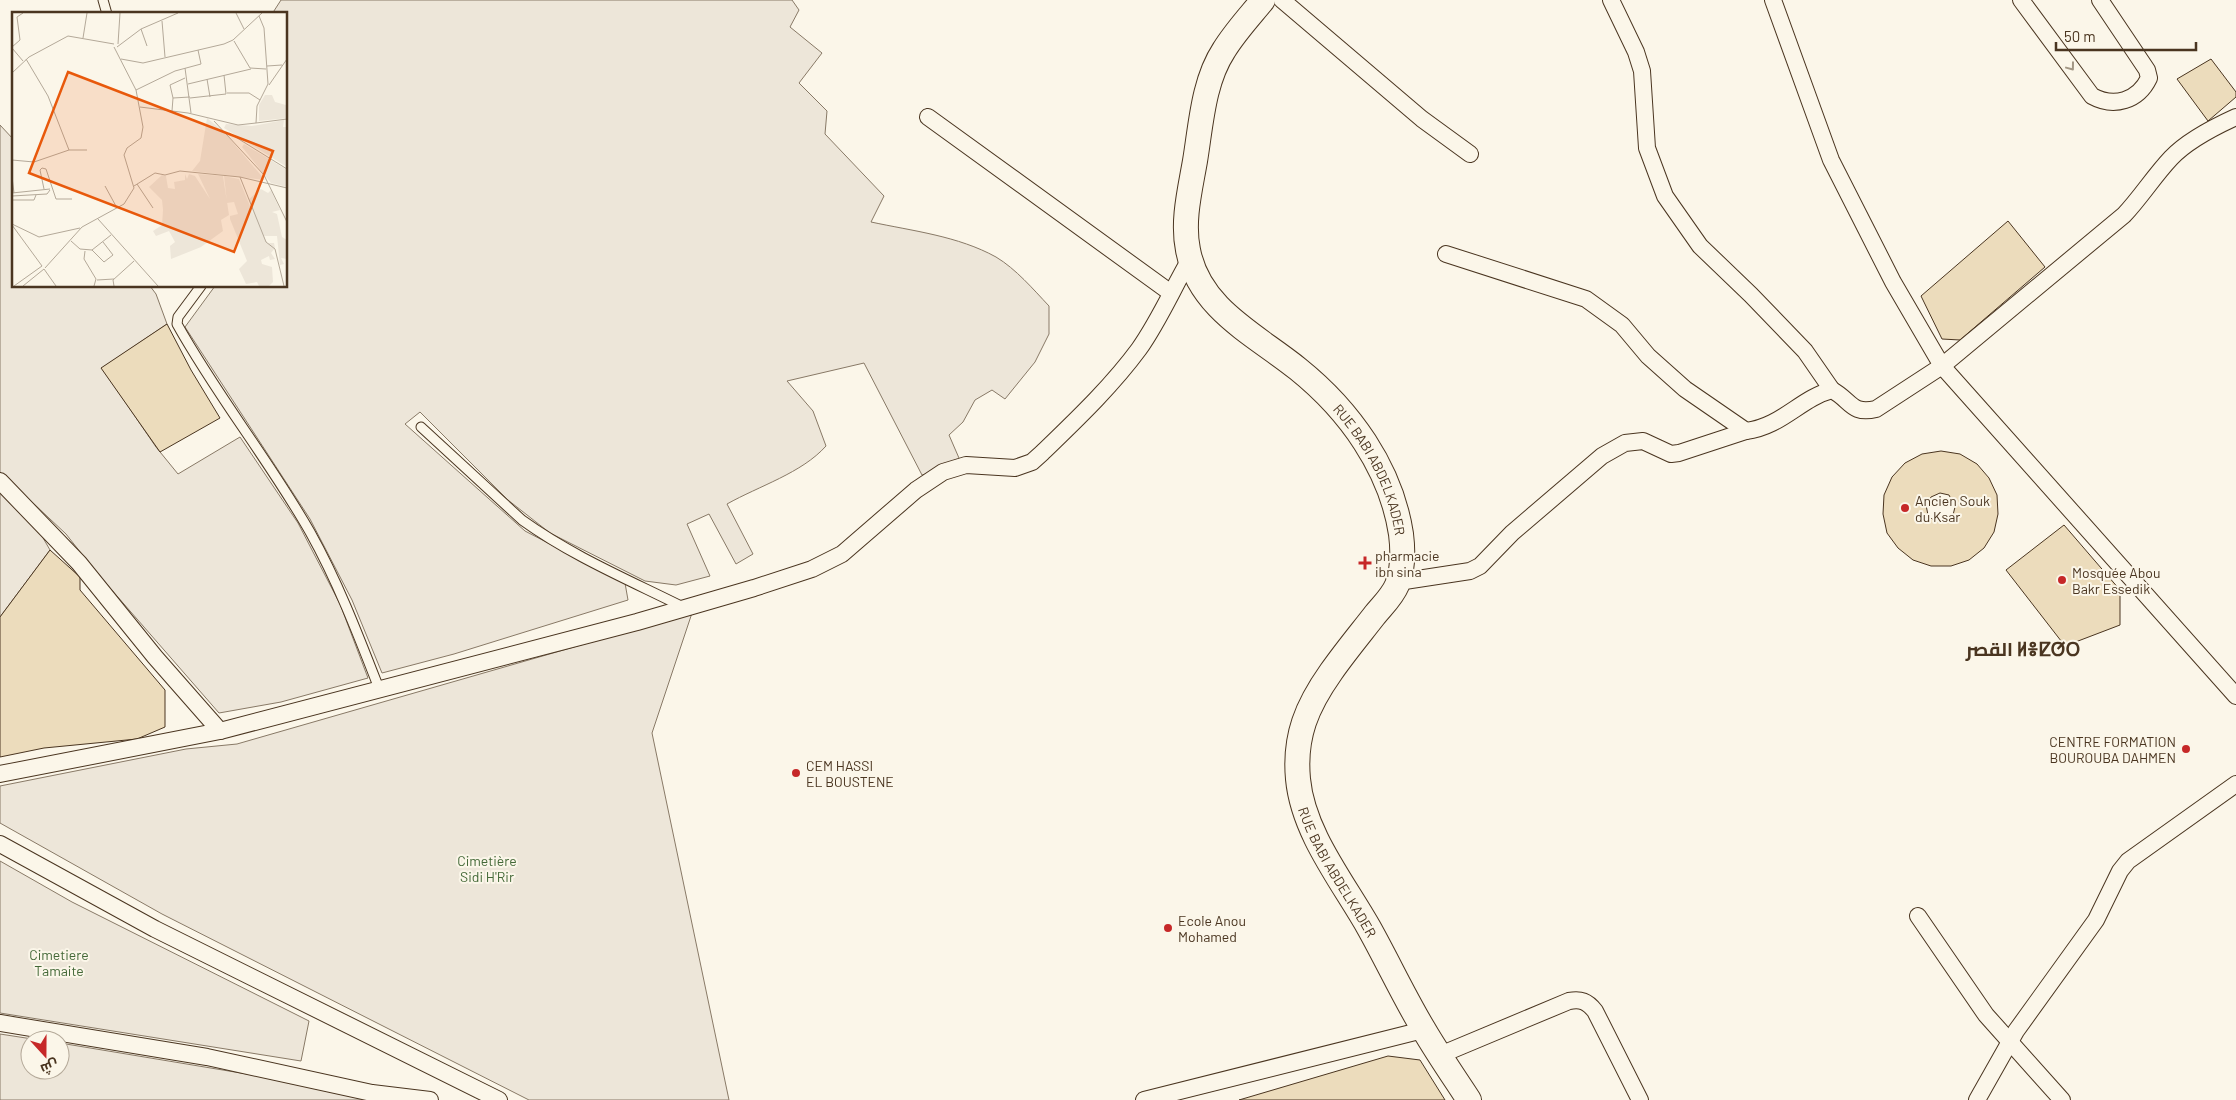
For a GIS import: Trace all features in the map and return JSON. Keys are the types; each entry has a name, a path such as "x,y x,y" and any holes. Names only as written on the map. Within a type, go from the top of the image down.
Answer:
{"main road":[{"name":"RUE BABI ABDELKADER","path":"1264,0 1224,49 1216,64 1207,91 1187,213 1186,237 1190,258 1198,279 1215,304 1251,336 1297,368 1324,391 1356,427 1381,473 1398,520 1402,547 1398,582 1390,597 1342,656 1319,689 1305,716 1298,744 1297,765 1300,790 1311,827 1371,931 1424,1030 1469,1100"}],"street":[{"path":"1282,0 1422,120 1470,154"},
{"path":"1611,0 1636,52 1642,71 1648,148 1665,196 1700,246 1805,351 1832,390 1859,411 1866,412 1876,409 1942,366 2124,215 2144,194 2172,157 2192,142 2236,117"},
{"path":"1773,0 1831,160 1893,282 1942,366 2236,696"},
{"path":"2021,0 2092,96 2104,102 2116,103 2132,97 2145,88 2150,78 2147,70 2100,0"},
{"path":"928,117 1171,292"},
{"path":"1446,254 1586,299 1622,325 1648,356 1685,389 1746,431"},
{"path":"0,774 220,731 380,691 686,608 770,583 830,561 856,543 916,490 942,472 966,466 1015,468 1032,462 1109,386 1139,348 1156,323 1190,258"},
{"path":"1398,582 1470,571 1480,566 1512,533 1602,456 1625,443 1643,441 1671,454 1679,453 1746,431 1758,430 1832,390"},
{"path":"0,481 79,563 154,657 220,731"},
{"path":"1977,1100 2010,1043 2096,920 2120,871 2128,861 2236,784"},
{"path":"0,844 155,929 499,1100"},
{"path":"1918,916 1986,1015 2062,1100"},
{"path":"1440,1055 1570,1001 1585,1001 1594,1011 1633,1097"},
{"path":"0,1023 207,1057 372,1093 430,1100"},
{"path":"1144,1100 1424,1030"}],"lane":[{"path":"200,288 178,317 177,324 197,359 310,531 340,592 380,691"},
{"path":"421,427 522,520 538,532 573,552 686,608"}],"green space":[{"path":"281,0 792,0 799,10 790,27 822,53 799,83 827,111 825,134 884,196 871,222 951,239 996,257 1017,273 1049,306 1049,334 1035,362 1005,399 992,390 975,400 963,422 949,435 962,465 922,475 864,363 787,381 813,411 826,446 805,464 727,504 753,554 736,564 709,514 687,524 710,576 676,585 645,581 550,533 508,500 420,412 405,424 525,531 625,583 628,600 454,654 382,673 352,600 310,519 185,327 214,288 288,288 288,12 273,12"},
{"path":"0,125 12,138 12,288 152,288 156,294 167,324 102,368 156,447 178,474 240,437 298,523 340,604 368,678 281,702 219,713 96,572 66,534 0,472"},
{"path":"0,487 31,517 50,550 0,617"},
{"name":"Cimetière Sidi H'Rir","path":"692,613 652,733 729,1100 529,1100 162,914 0,823 0,786 186,749 237,744"},
{"name":"Cimetiere Tamaite","path":"0,861 72,902 309,1021 301,1061 0,1013"},
{"path":"0,1034 20,1037 20,1080 70,1080 70,1045 301,1083 376,1100 0,1100"}],"building":[{"path":"2211,59 2236,92 2236,97 2208,121 2177,79"},
{"path":"2008,221 2045,267 1960,340 1942,339 1921,296"},
{"path":"167,324 191,370 220,418 160,452 101,368"},
{"name":"Ancien Souk du Ksar","path":"1941,451 1960,454 1977,464 1989,478 1997,495 1998,514 1994,532 1984,548 1969,560 1951,566 1931,566 1913,560 1898,548 1887,533 1883,514 1884,495 1892,477 1905,463 1922,454","holes":["1940,493 1949,495 1955,507 1953,515 1941,521 1932,519 1928,515 1926,505 1931,497"]},
{"name":"Mosquée Abou Bakr Essedik","path":"2064,525 2120,590 2120,625 2065,646 2006,570"},
{"path":"50,550 80,577 80,590 165,690 165,727 137,739 44,748 0,757 0,617"},
{"path":"1388,1056 1420,1060 1445,1100 1239,1100"}],"place":[{"name":"Ancien Souk du Ksar","path":"1905,508"},
{"name":"pharmacie ibn sina","path":"1365,563"},
{"name":"Mosquée Abou Bakr Essedik","path":"2062,580"},
{"name":"CENTRE FORMATION BOUROUBA DAHMEN","path":"2186,749"},
{"name":"CEM HASSI EL BOUSTENE","path":"796,773"},
{"name":"Ecole Anou Mohamed","path":"1168,928"}],"district":[{"name":"القصر ⵍⴻⵇⵚⵔ","path":"2023,648"}]}
